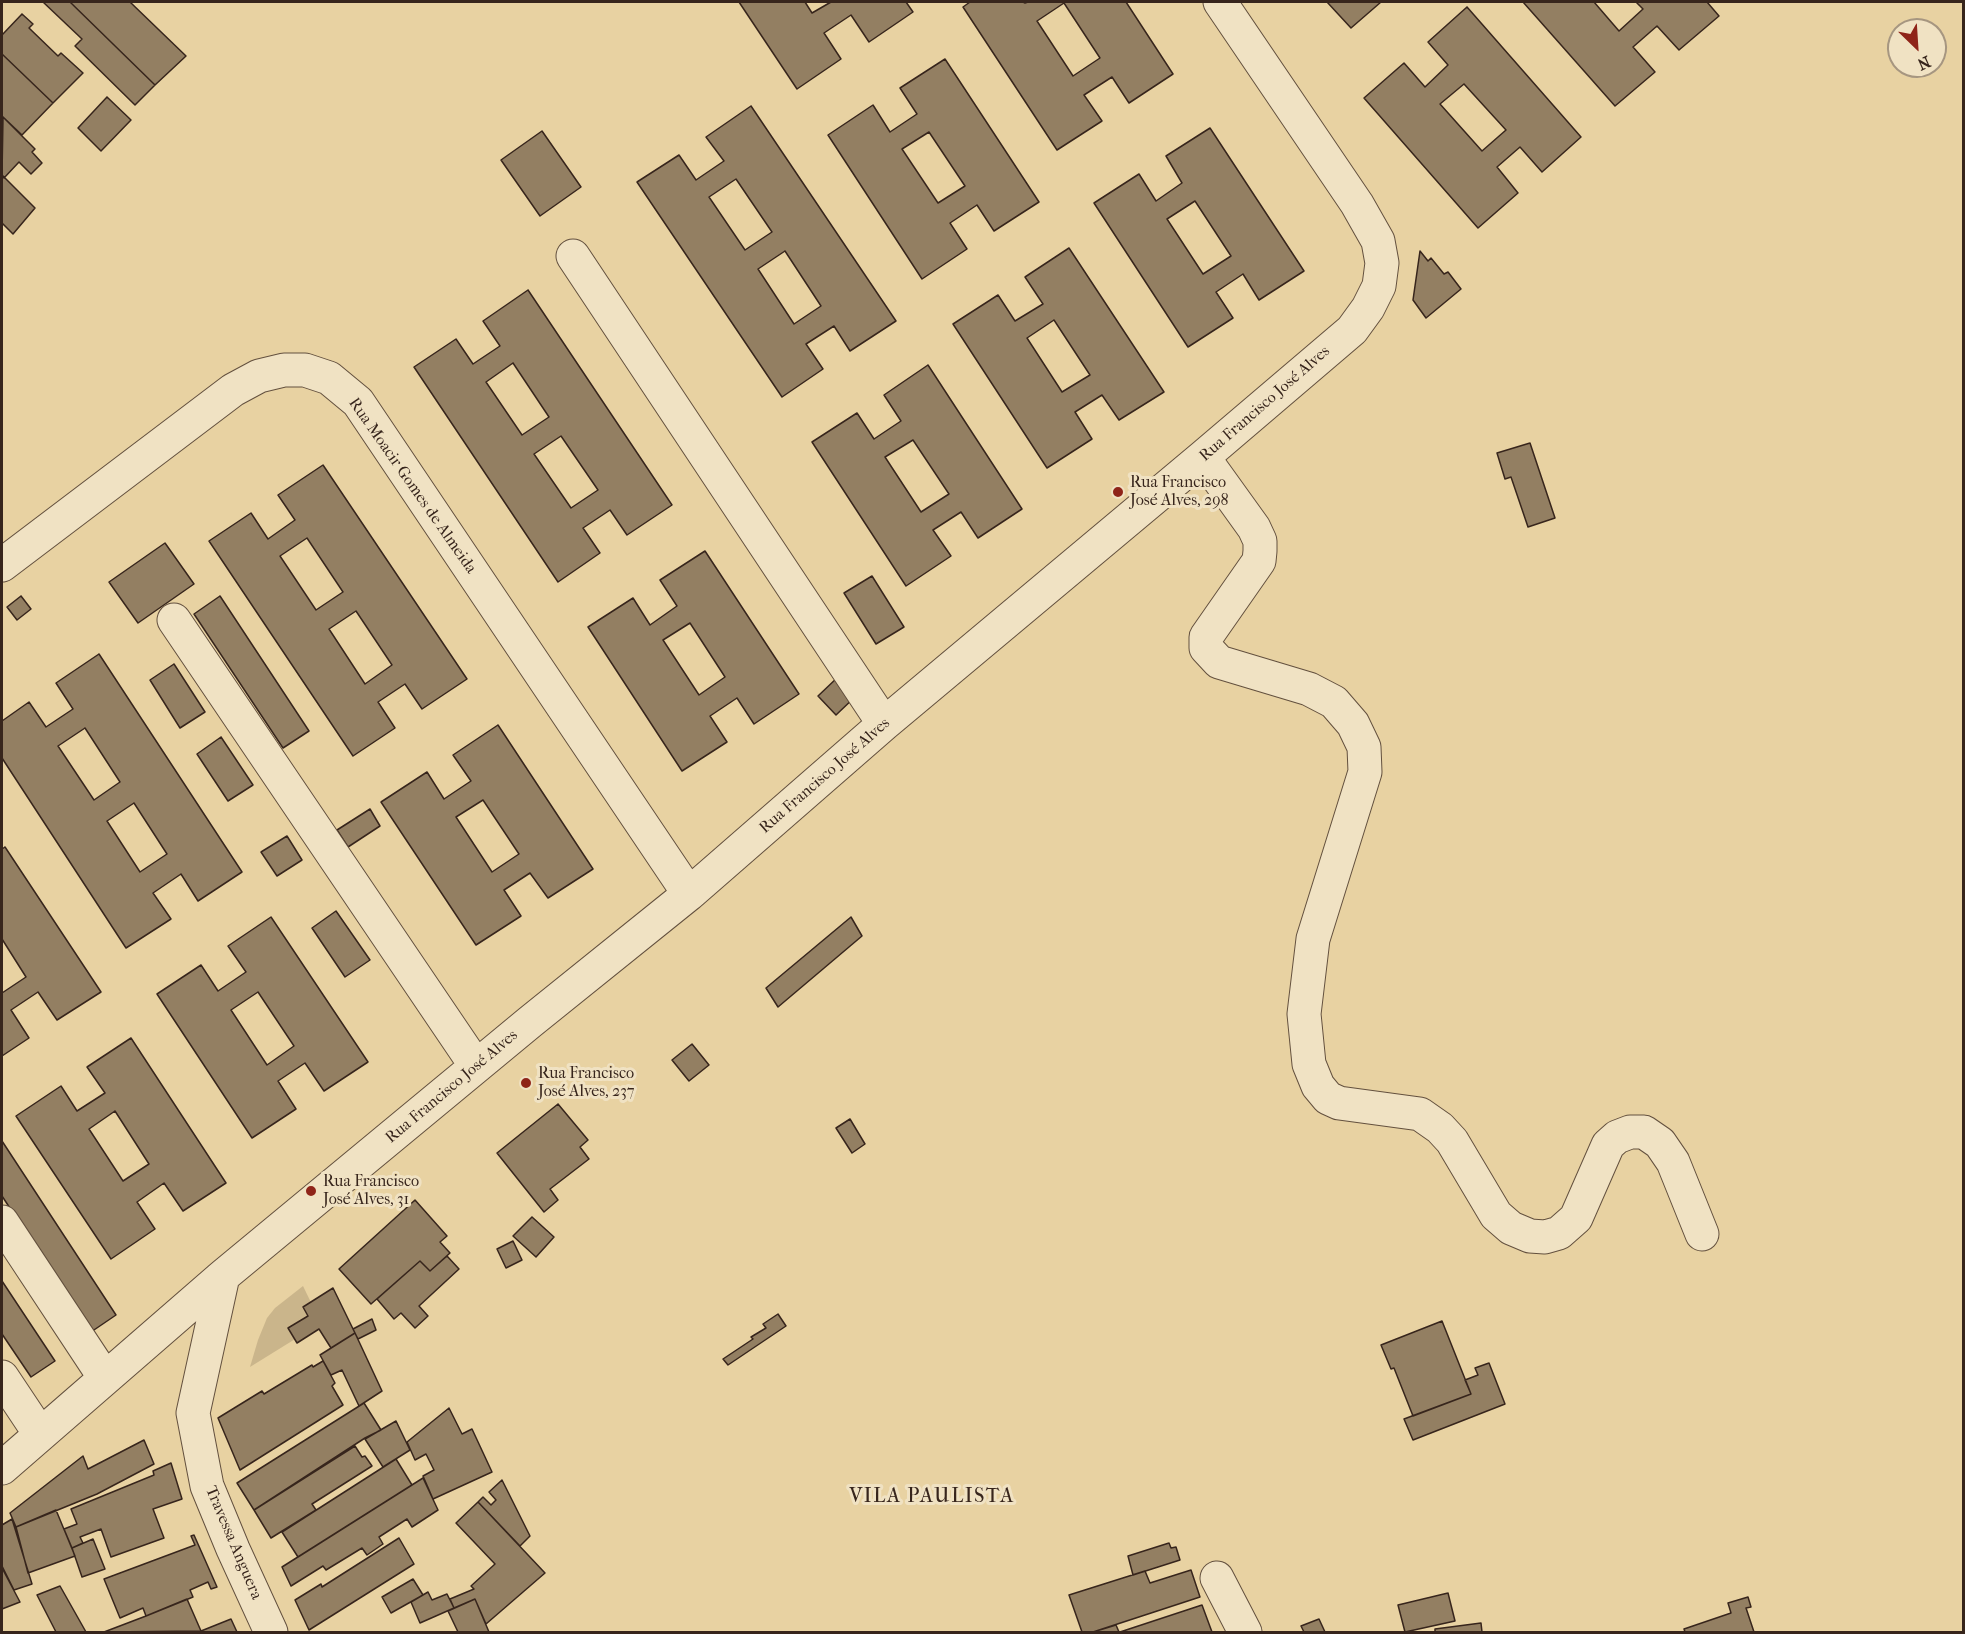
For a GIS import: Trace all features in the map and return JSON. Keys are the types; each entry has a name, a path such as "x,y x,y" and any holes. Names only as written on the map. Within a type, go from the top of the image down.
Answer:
{"street":[{"name":"Rua Francisco José Alves","path":"2,1468 223,1276 476,1066 689,894 884,724 1352,330 1368,308 1379,286 1382,263 1378,241 1357,204 1220,2"},
{"path":"573,256 884,724"},
{"name":"Rua Moacir Gomes de Almeida","path":"2,566 233,390 260,376 284,370 305,370 329,378 358,402 689,894"},
{"path":"1203,457 1254,528 1260,541 1259,561 1206,637 1206,648 1219,662 1309,689 1334,702 1353,724 1364,747 1365,772 1313,939 1304,1014 1309,1064 1318,1086 1328,1098 1339,1103 1420,1114 1440,1128 1452,1141 1496,1215 1511,1228 1530,1236 1545,1238 1559,1233 1576,1218 1608,1145 1617,1137 1630,1132 1644,1132 1660,1143 1673,1162 1702,1234"},
{"path":"174,620 476,1066"},
{"path":"2,1222 105,1378"},
{"name":"Travessa Anguera","path":"223,1276 193,1413 207,1486 271,1632"},
{"path":"2,1377 40,1434"},
{"path":"1217,1578 1245,1632"}],"shaded area":[{"path":"303,1286 321,1323 250,1367 267,1318 275,1308"}],"building":[{"path":"43,2 70,2 155,85 135,105 75,46 82,39"},
{"path":"70,2 130,2 186,56 155,85"},
{"path":"739,2 805,2 812,13 831,2 906,2 913,12 869,42 851,15 824,33 841,59 797,89"},
{"path":"970,2 1126,2 1173,74 1129,103 1112,77 1084,95 1102,121 1057,150 963,7","holes":["1064,3 1100,58 1073,76 1037,21"]},
{"path":"1327,2 1381,2 1351,28"},
{"path":"1523,2 1594,2 1619,31 1643,9 1636,2 1707,2 1719,16 1679,50 1657,26 1633,47 1655,72 1615,106"},
{"path":"1467,7 1581,137 1542,172 1520,147 1497,167 1518,193 1478,228 1364,98 1404,63 1425,87 1448,65 1428,42","holes":["1464,84 1506,130 1482,151 1440,104"]},
{"path":"22,14 33,24 29,28 58,56 61,53 83,73 53,103 2,54 2,35"},
{"path":"2,54 53,103 22,135 2,116"},
{"path":"945,59 1039,202 994,231 977,205 950,223 967,249 922,279 828,135 873,105 890,132 917,114 900,88","holes":["929,132 965,186 938,203 902,149"]},
{"path":"107,97 131,120 101,151 78,128"},
{"path":"751,106 896,321 850,351 834,326 806,344 823,369 782,397 637,182 679,155 696,180 724,161 706,137","holes":["736,179 772,232 745,250 709,197","785,251 821,306 794,324 758,269"]},
{"path":"3,117 35,149 32,152 42,163 31,174 19,162 4,178 2,175"},
{"path":"1210,128 1304,271 1259,300 1243,274 1216,292 1233,318 1188,347 1094,203 1139,174 1156,201 1182,183 1166,156","holes":["1195,201 1231,256 1203,274 1167,219"]},
{"path":"542,131 581,187 540,216 501,160"},
{"path":"2,175 35,208 13,234 2,223"},
{"path":"1069,248 1164,392 1119,420 1102,395 1075,412 1092,439 1047,468 953,324 998,295 1015,321 1043,304 1025,277","holes":["1054,320 1090,375 1062,392 1027,338"]},
{"path":"1420,251 1428,261 1431,258 1444,274 1448,272 1461,289 1426,318 1413,300"},
{"path":"528,290 672,505 627,535 610,510 583,528 600,553 558,582 414,367 456,339 473,364 500,346 483,321","holes":["513,363 549,417 522,435 486,382","561,436 598,490 571,508 534,454"]},
{"path":"928,365 1022,509 978,538 961,512 933,530 951,556 906,586 812,442 857,413 874,439 901,421 884,395","holes":["913,440 949,494 921,512 885,457"]},
{"path":"1530,443 1555,518 1528,527 1511,477 1505,479 1497,453"},
{"path":"323,465 467,679 422,709 405,684 378,702 395,728 353,756 209,541 251,513 268,539 295,520 278,495","holes":["307,538 343,592 316,610 280,556","356,611 392,665 365,684 329,629"]},
{"path":"165,543 194,584 138,623 109,582"},
{"path":"705,551 799,694 754,724 737,698 710,716 727,742 682,771 588,627 633,598 650,625 677,606 660,580","holes":["690,623 725,677 699,695 663,640"]},
{"path":"872,576 904,627 876,644 844,593"},
{"path":"21,596 31,609 17,620 7,607"},
{"path":"220,596 309,731 283,748 194,614"},
{"path":"99,654 242,872 198,901 181,874 153,893 171,919 126,948 2,758 2,721 29,702 46,727 73,709 56,683","holes":["85,728 120,782 94,800 58,746","134,803 167,854 140,872 107,821"]},
{"path":"174,664 205,712 180,728 150,680"},
{"path":"839,676 857,695 836,715 818,696"},
{"path":"498,725 593,869 548,898 530,873 504,890 521,916 476,945 381,802 427,772 444,799 471,781 453,755","holes":["483,800 519,854 492,872 456,817"]},
{"path":"221,737 253,785 228,801 197,754"},
{"path":"370,809 380,826 348,847 337,830"},
{"path":"287,836 302,860 277,876 261,852"},
{"path":"5,847 101,992 57,1020 38,992 11,1010 29,1038 2,1056 2,993 26,977 2,939 2,849"},
{"path":"336,911 370,960 345,977 312,928"},
{"path":"271,917 368,1062 324,1091 305,1063 278,1081 296,1109 252,1138 157,994 201,965 218,991 246,972 228,946","holes":["258,992 294,1046 267,1065 231,1010"]},
{"path":"851,917 862,936 778,1007 766,988"},
{"path":"131,1038 226,1183 183,1211 164,1183 137,1202 155,1229 111,1259 16,1116 61,1086 77,1111 105,1093 87,1067","holes":["115,1111 149,1164 123,1181 89,1129"]},
{"path":"692,1044 709,1065 689,1081 672,1060"},
{"path":"558,1104 588,1140 580,1147 589,1159 550,1189 558,1200 544,1212 497,1153"},
{"path":"850,1119 865,1144 852,1153 836,1128"},
{"path":"2,1141 116,1315 91,1332 2,1196"},
{"path":"415,1200 447,1236 440,1242 450,1253 430,1271 420,1261 371,1304 339,1269"},
{"path":"532,1217 554,1237 536,1257 513,1236"},
{"path":"513,1241 522,1260 506,1268 497,1249"},
{"path":"447,1256 459,1269 419,1306 428,1316 415,1328 401,1313 394,1319 377,1299 420,1261 430,1271"},
{"path":"2,1281 55,1361 31,1377 2,1334"},
{"path":"333,1288 355,1333 331,1348 319,1329 297,1343 288,1328 308,1316 303,1307"},
{"path":"778,1314 786,1326 728,1365 723,1359 753,1339 751,1337 766,1328 763,1324"},
{"path":"372,1319 376,1330 358,1339 353,1329"},
{"path":"1442,1321 1471,1394 1413,1416 1394,1368 1391,1369 1381,1345"},
{"path":"355,1333 382,1391 359,1406 342,1370 331,1375 320,1355"},
{"path":"323,1361 335,1383 332,1386 343,1405 240,1470 218,1418 262,1391 264,1394 312,1365 313,1367"},
{"path":"1489,1363 1505,1404 1413,1440 1404,1419 1471,1394 1465,1380 1478,1375 1475,1368"},
{"path":"364,1403 381,1430 254,1510 237,1483"},
{"path":"449,1408 462,1434 472,1429 492,1472 433,1499 423,1476 434,1470 426,1454 415,1460 407,1442"},
{"path":"396,1421 410,1450 383,1467 365,1439"},
{"path":"144,1440 154,1464 97,1494 16,1527 10,1513 83,1456 88,1469"},
{"path":"355,1446 372,1466 312,1504 316,1510 271,1538 254,1510"},
{"path":"396,1459 412,1485 298,1557 282,1532"},
{"path":"171,1463 182,1499 153,1509 164,1538 111,1557 101,1529 80,1537 83,1543 72,1548 64,1529 77,1524 71,1509 154,1475 153,1471"},
{"path":"423,1478 438,1510 412,1527 407,1519 379,1537 383,1544 367,1555 362,1548 326,1570 323,1566 291,1586 282,1567"},
{"path":"502,1480 530,1536 520,1546 478,1502 483,1497 491,1505 496,1500 489,1492"},
{"path":"478,1502 545,1573 486,1624 475,1599 454,1608 450,1599 474,1589 471,1586 495,1564 456,1523"},
{"path":"56,1510 75,1556 28,1573 16,1527"},
{"path":"12,1519 32,1584 14,1590 2,1566 2,1525"},
{"path":"194,1535 217,1587 211,1589 208,1582 190,1590 193,1597 146,1616 143,1608 120,1618 104,1579 195,1545 191,1536"},
{"path":"399,1538 414,1564 309,1630 295,1600 321,1584 322,1587"},
{"path":"93,1539 105,1569 82,1577 72,1548"},
{"path":"1169,1543 1171,1548 1176,1547 1180,1560 1133,1575 1128,1556"},
{"path":"2,1568 20,1602 2,1609"},
{"path":"1191,1570 1200,1597 1093,1632 1082,1632 1069,1595 1145,1571 1150,1583"},
{"path":"413,1579 423,1595 391,1613 382,1597"},
{"path":"60,1586 86,1632 56,1632 37,1595"},
{"path":"428,1592 432,1600 447,1594 454,1608 420,1623 411,1602"},
{"path":"1448,1593 1455,1621 1405,1632 1398,1605"},
{"path":"1748,1597 1751,1607 1746,1608 1754,1632 1685,1632 1684,1629 1731,1613 1728,1603"},
{"path":"187,1599 201,1631 104,1632 146,1616"},
{"path":"475,1599 489,1632 458,1632 448,1611"},
{"path":"1202,1605 1212,1632 1120,1632"},
{"path":"231,1619 237,1632 197,1632 201,1631"},
{"path":"1319,1619 1325,1632 1304,1632 1301,1626"},
{"path":"1481,1623 1482,1632 1435,1632 1435,1629"},
{"path":"1116,1625 1119,1632 1093,1632"}],"place":[{"name":"Rua Francisco José Alves, 298","path":"1118,492"},
{"name":"Rua Francisco José Alves, 237","path":"526,1083"},
{"name":"Rua Francisco José Alves, 31","path":"311,1191"}],"district":[{"name":"VILA PAULISTA","path":"932,1497"}]}
